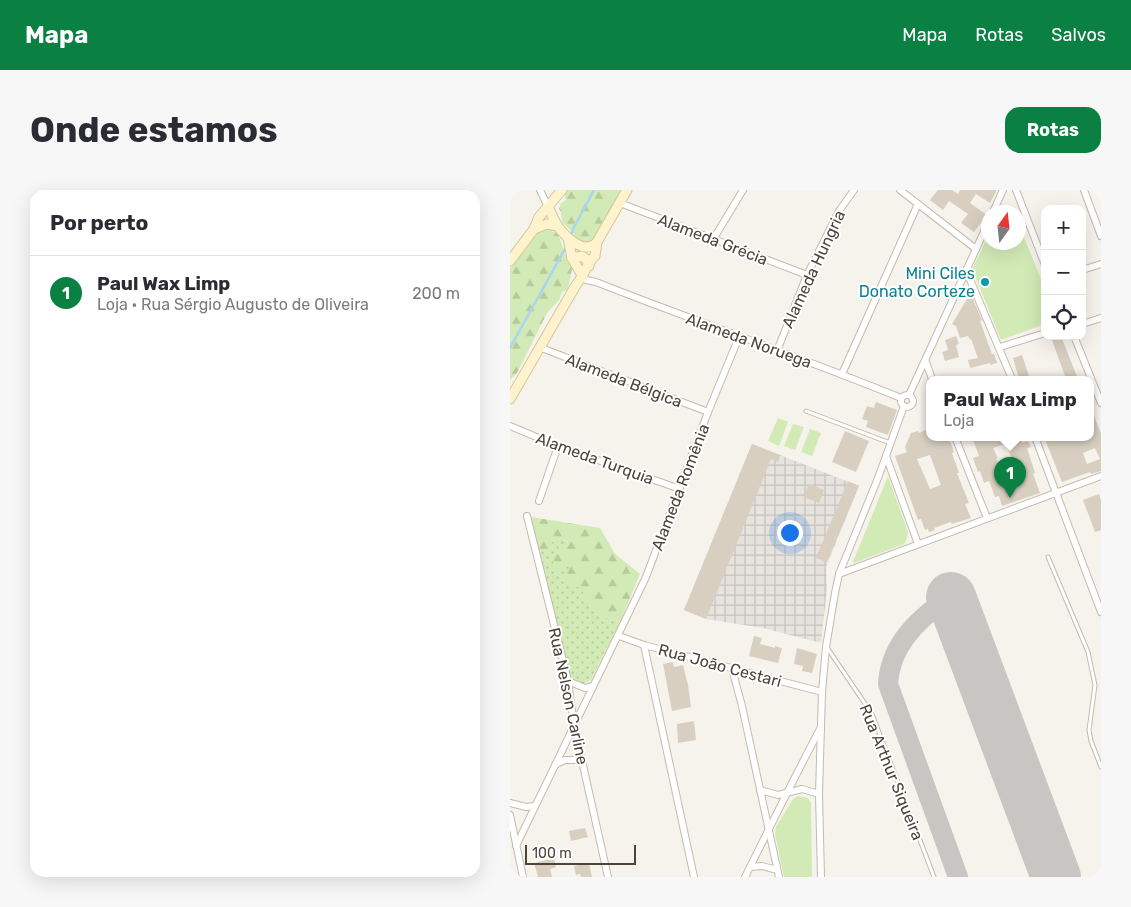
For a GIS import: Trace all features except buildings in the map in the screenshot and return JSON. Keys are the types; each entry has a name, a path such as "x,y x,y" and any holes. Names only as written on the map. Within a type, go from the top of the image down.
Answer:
{"street":[{"path":"540,190 557,226 570,241 587,247 597,242 627,190"},
{"path":"714,238 742,190"},
{"name":"Alameda Hungria","path":"777,351 807,275 839,211 854,190"},
{"path":"900,190 976,249"},
{"path":"996,205 1004,190"},
{"path":"1016,190 1041,255"},
{"path":"1084,190 1101,236"},
{"path":"510,261 534,229 539,217 560,193"},
{"path":"557,226 560,193"},
{"name":"Alameda Grécia","path":"620,203 807,275"},
{"path":"842,374 918,204"},
{"path":"534,229 547,224 557,226"},
{"path":"909,395 926,362 981,238"},
{"path":"570,241 572,258 581,274"},
{"path":"510,399 581,274 595,256 597,242"},
{"path":"572,258 582,256 587,260 596,282"},
{"path":"1086,269 1101,264"},
{"path":"966,270 1011,376"},
{"name":"Alameda Noruega","path":"581,274 586,280 596,282 842,374 901,398"},
{"path":"1086,323 1101,318"},
{"path":"1000,347 1041,333"},
{"name":"Alameda Romênia","path":"516,846 646,577 708,412 739,337"},
{"path":"1076,340 1091,376"},
{"name":"Alameda Bélgica","path":"539,347 708,412"},
{"path":"926,362 931,376"},
{"path":"1094,384 1100,398"},
{"path":"821,877 819,794 822,692 826,647 839,574 891,443 904,406 901,398 909,395"},
{"path":"904,406 910,405 912,402 912,398 909,395"},
{"name":"Alameda Turquia","path":"510,426 558,446 680,489"},
{"path":"957,441 987,518"},
{"path":"1036,441 1101,612"},
{"path":"539,501 558,446"},
{"path":"886,456 918,544"},
{"path":"839,574 1101,476"},
{"name":"Rua Nelson Carline","path":"526,516 568,682 574,725 608,877"},
{"name":"Rua João Cestari","path":"619,636 644,645 822,692"},
{"path":"644,645 694,877"},
{"path":"732,669 778,874"},
{"path":"568,682 586,688 593,686"},
{"path":"745,877 769,831 785,794 822,724"},
{"path":"556,764 565,760 582,760"},
{"path":"760,790 771,794 785,794 802,789 819,794"},
{"path":"510,803 526,807 535,806"},
{"path":"510,815 522,877"},
{"path":"750,867 762,866 778,874"}],"lane":[{"path":"806,411 891,443"},
{"path":"1048,557 1088,652 1095,685 1089,730 1101,767"},
{"name":"Rua Arthur Siqueira","path":"826,647 872,714 934,877"}],"shaded area":[{"path":"752,444 859,486 826,567 827,589 821,643 763,628 706,619 684,610"}],"green space":[{"path":"566,190 623,190 606,220 602,221 603,226 593,247 573,238 574,234 562,222 559,209 561,203 566,200 564,193"},
{"path":"546,227 558,234 566,256 570,261 572,269 568,289 562,292 559,300 547,313 517,373 510,380 510,268 513,266 513,258 540,229"},
{"path":"1026,242 1041,279 1041,325 1001,340 972,269 981,250 1026,250"},
{"path":"778,418 788,422 779,446 768,441"},
{"path":"793,424 804,427 795,450 784,446"},
{"path":"810,429 821,433 812,456 801,452"},
{"path":"888,476 908,532 907,539 904,544 854,563 853,562"},
{"path":"531,517 600,528 615,554 640,574 620,622 596,614 580,587 569,587 564,579 572,564 559,570 553,565 553,557 568,542 562,538 552,542 550,549 539,553"},
{"path":"562,538 568,543 553,557 565,566 572,564 570,569 596,614 620,622 591,680 583,684 569,676 539,553 552,542"},
{"path":"798,796 808,798 811,803 812,877 784,877 775,834 776,827 793,799"}],"waterway":[{"path":"570,237 594,190"},
{"path":"510,348 566,247"}],"taxiway":[{"path":"951,597 928,614 908,633 894,657 888,684 958,877"}],"runway":[{"path":"951,597 1056,877"}],"place":[{"name":"Mini Ciles Donato Corteze","path":"985,282"},
{"name":"Paul Wax Limp","path":"1010,498"}]}
